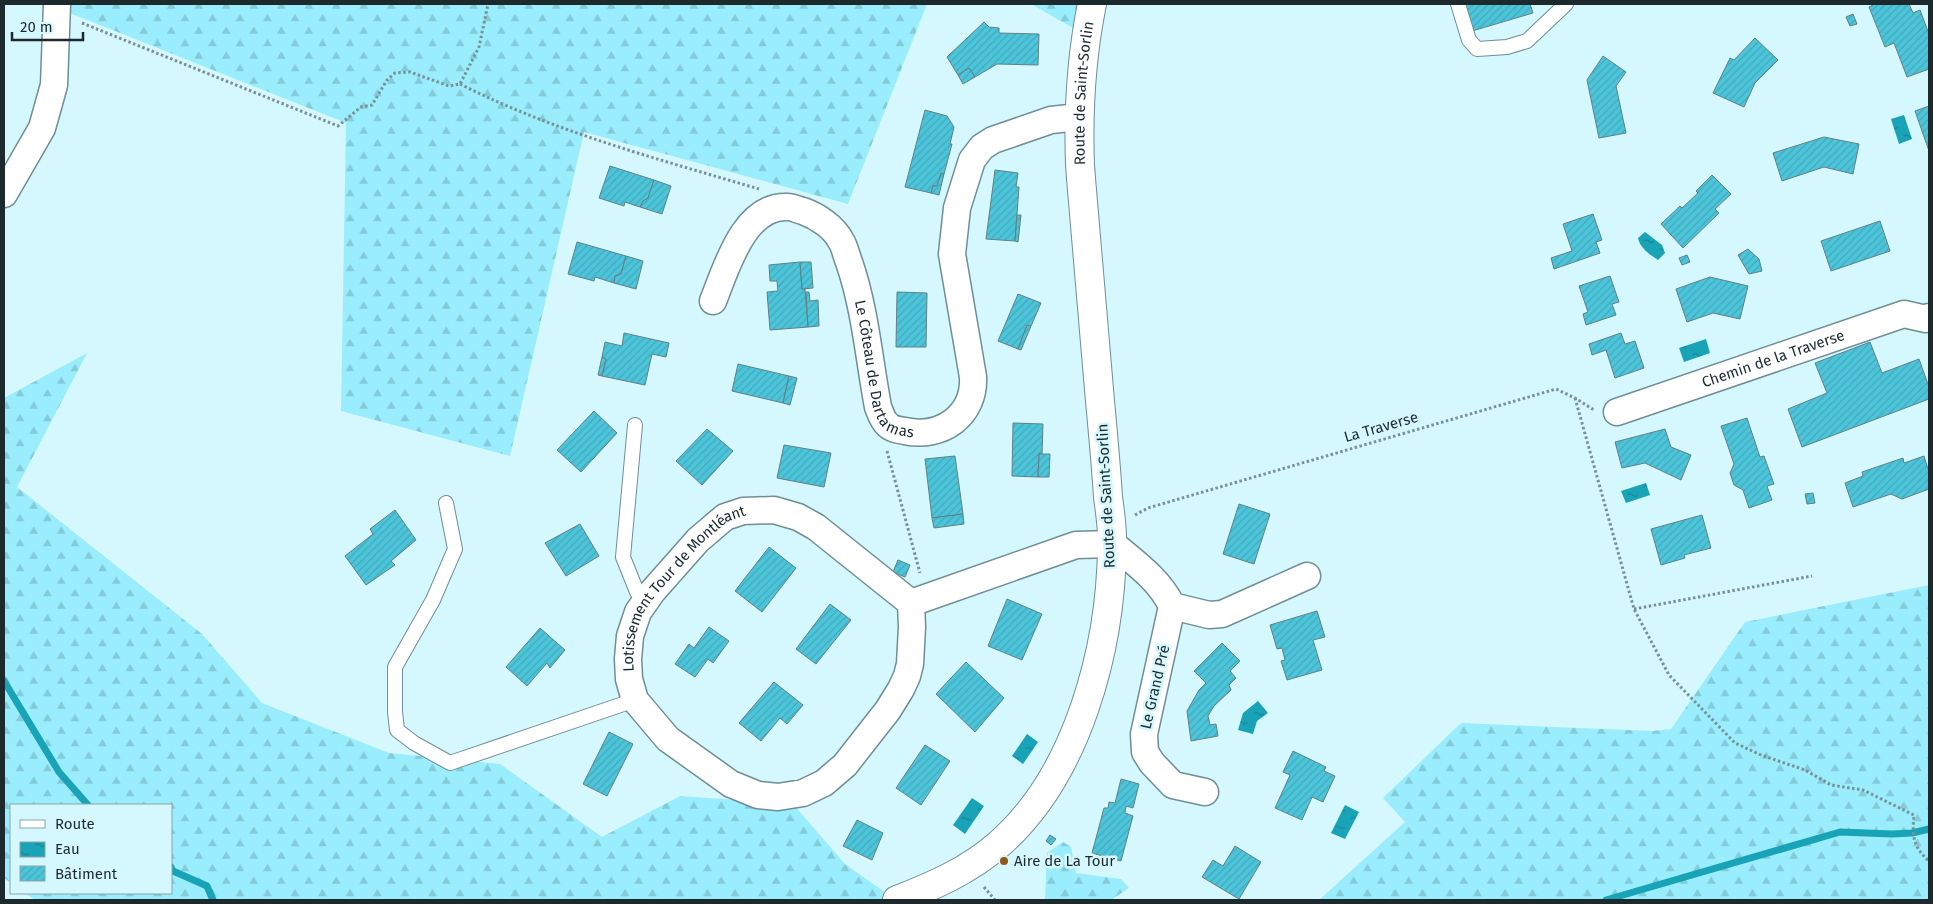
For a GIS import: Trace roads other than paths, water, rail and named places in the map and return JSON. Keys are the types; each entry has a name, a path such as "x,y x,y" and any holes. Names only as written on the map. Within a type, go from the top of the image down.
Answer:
{"street":[{"name":"Route de Saint-Sorlin","path":"897,900 953,876 985,856 1000,844 1028,813 1061,762 1077,726 1100,659 1107,620 1112,544 1080,165 1079,117 1082,64 1092,4"},
{"path":"4,194 42,128 54,86 57,8"},
{"name":"Le Côteau de Dartamas","path":"713,301 733,253 743,234 757,217 772,210 788,207 812,214 828,226 841,240 855,281 878,407 886,424 897,430 915,434 934,432 951,424 962,414 974,390 952,254 957,208 972,160 982,147 992,140 1051,120 1079,117"},
{"name":"Chemin de la Traverse","path":"1617,412 1904,314 1926,319 1929,317"},
{"name":"Lotissement Tour de Montléant","path":"774,510 798,517 816,527 919,600 912,627 910,664 901,689 845,765 824,783 803,793 778,796 758,795 731,784 668,739 634,700 629,679 630,636 638,612 648,598 698,540 726,517 743,511 774,510"},
{"path":"919,600 1076,545 1112,544 1152,577 1164,590 1172,606 1209,615 1222,614 1308,576"},
{"name":"Le Grand Pré","path":"1172,606 1144,734 1145,752 1152,763 1173,784 1205,792"}],"lane":[{"path":"1458,4 1469,40 1477,49 1507,47 1527,41 1566,4"},
{"path":"635,425 623,557 637,592 648,598"},
{"path":"446,503 455,549 433,600 395,667 397,730 414,743 450,763 634,700"}],"water":[{"path":"1904,115 1912,139 1899,144 1891,119"},
{"path":"1645,232 1662,245 1665,253 1658,260 1645,250 1639,242 1638,238"},
{"path":"1706,339 1710,353 1684,362 1679,348"},
{"path":"1646,483 1650,495 1626,503 1621,491"},
{"path":"1258,701 1268,713 1257,721 1253,734 1238,730 1243,713"},
{"path":"1027,734 1038,742 1023,764 1012,756"},
{"path":"972,798 984,806 965,834 953,825"},
{"path":"1345,805 1359,812 1345,839 1331,833"}],"waterway":[{"path":"4,681 59,772 87,804"},
{"path":"1606,900 1840,832 1892,834 1912,833 1929,829"},
{"path":"172,869 207,886 213,900"}],"place":[{"name":"Aire de La Tour","path":"1004,861"}]}
